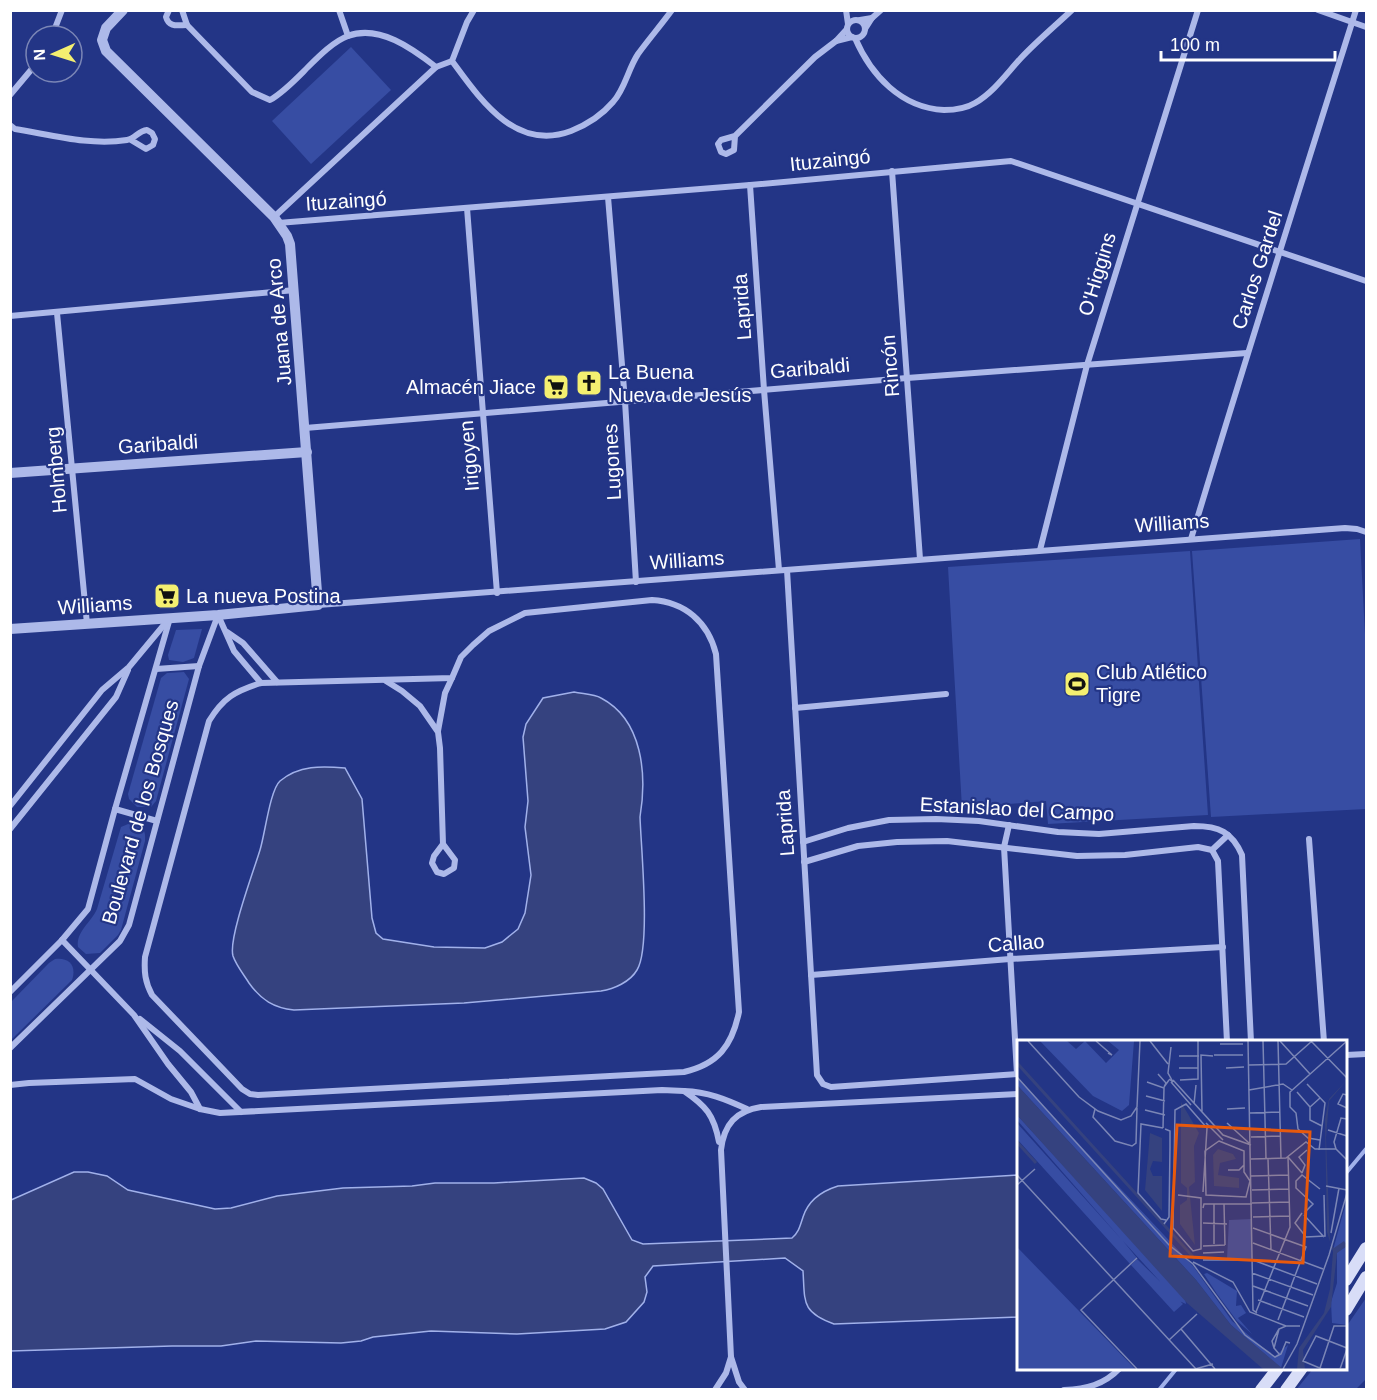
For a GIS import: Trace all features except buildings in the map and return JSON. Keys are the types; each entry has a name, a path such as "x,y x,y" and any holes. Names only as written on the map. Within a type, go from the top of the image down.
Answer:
{"main road":[{"path":"1347,1278 1366,1248"},
{"path":"1347,1308 1366,1278"},
{"path":"1261,1389 1276,1370"},
{"path":"1286,1389 1300,1370"}],"street":[{"name":"Juana de Arco","path":"123,10 106,28 102,40 106,51 276,220 290,244 318,605"},
{"path":"169,10 166,17 169,23 174,26 187,25"},
{"path":"182,10 187,25 252,92 270,100 279,95 326,51 348,36 372,33 385,37 410,48 436,68"},
{"path":"339,10 348,36"},
{"path":"276,220 436,68 452,60 474,10"},
{"path":"452,60 475,93 504,121 530,133 554,136 584,126 613,102 638,55 672,10"},
{"path":"847,10 858,20 865,31"},
{"path":"847,10 848,26 862,55 886,85 908,101 938,109 963,108 985,96 1035,44 1072,10"},
{"path":"862,55 861,47 865,31 872,18 881,10"},
{"name":"O'Higgins","path":"1040,550 1087,365 1198,10"},
{"path":"1318,10 1366,27"},
{"name":"Carlos Gardel","path":"1191,539 1247,353 1356,10"},
{"path":"735,136 815,57 836,41 848,26 858,20 872,18"},
{"path":"836,41 854,38 865,31"},
{"path":"10,95 24,78"},
{"path":"12,128 78,140 106,142 131,140"},
{"name":"Ituzaingó","path":"276,220 608,197 1011,161 1366,281"},
{"name":"Rincón","path":"892,171 920,559"},
{"name":"Laprida","path":"750,185 764,390 795,708 817,1075 823,1084 831,1087 1017,1074"},
{"name":"Lugones","path":"608,197 625,401 636,582"},
{"name":"Irigoyen","path":"467,208 497,593"},
{"path":"10,316 295,290"},
{"name":"Holmberg","path":"57,313 87,624"},
{"name":"Garibaldi","path":"305,428 907,378 1247,353"},
{"name":"Garibaldi","path":"10,473 307,452"},
{"name":"Williams","path":"10,629 218,615 318,605 1191,539 1345,528 1366,532"},
{"path":"442,844 455,860 452,871 444,874 438,872 432,863 442,844 438,732 443,702 452,678 462,657 473,645 489,631 525,613 652,600 667,601 685,609 705,628 716,654 739,1012 736,1029 729,1043 714,1060 700,1068 684,1072 258,1095 250,1094 242,1089 152,995 146,984 144,964 209,721 217,708 241,689 261,683 452,678"},
{"path":"218,615 234,651 261,683"},
{"name":"Boulevard de los Bosques","path":"10,1048 120,941 129,925 199,666 218,615"},
{"path":"10,806 102,690 129,667 171,618"},
{"name":"Boulevard de los Bosques","path":"10,992 62,940 88,909 171,618"},
{"path":"226,632 243,643 277,682"},
{"path":"156,669 199,666"},
{"path":"10,829 116,697 129,667"},
{"path":"386,681 420,706 438,732"},
{"path":"795,708 946,694"},
{"path":"115,809 157,821"},
{"name":"Estanislao del Campo","path":"803,842 848,828 889,820 936,819 979,821 1058,832 1099,834 1209,826 1228,835"},
{"path":"1009,825 1004,847 1017,1060"},
{"path":"1227,1040 1218,861 1212,849 1228,835 1236,842 1242,855 1251,1040"},
{"path":"1309,839 1323,1040"},
{"name":"Estanislao del Campo","path":"804,862 858,846 897,842 947,841 1077,856 1125,855 1198,847 1212,849"},
{"path":"62,940 134,1015 168,1064 191,1092 200,1109"},
{"name":"Callao","path":"811,975 1223,947"},
{"path":"134,1015 180,1051 241,1112"},
{"path":"1347,1055 1366,1054"},
{"path":"10,1085 135,1079 171,1099 220,1113 662,1090 700,1091 720,1096 747,1109"},
{"path":"684,1091 700,1102 713,1118 721,1150 731,1357 739,1382 746,1389"},
{"path":"721,1150 725,1130 747,1109 1017,1094"},
{"path":"716,1389 726,1373 731,1357"},
{"path":"1064,1389 1094,1386 1118,1370"}],"shaded area":[{"path":"351,47 391,90 311,164 272,121"},
{"path":"1360,539 1366,653 1366,809 1211,817 1192,551"},
{"name":"Club Atlético Tigre","path":"1190,551 1208,815 1048,824 1046,801 962,808 948,567"},
{"path":"202,629 194,658 183,662 169,660 168,655 176,630"},
{"path":"184,672 189,679 156,801 151,807 137,807 129,799 128,794 161,678 167,673"},
{"path":"574,692 598,697 615,708 626,720 634,734 639,750 643,784 640,817 644,941 637,970 630,978 616,987 601,991 464,1003 294,1010 274,1005 258,994 236,963 232,947 260,850 273,793 280,781 303,769 345,768 362,799 372,918 376,933 383,939 434,947 485,948 502,942 518,929 525,913 531,875 525,827 528,801 523,737 526,724 543,698"},
{"path":"133,822 143,829 145,841 121,930 100,953 86,954 78,947 79,936 97,909 121,827"},
{"path":"55,959 64,959 71,964 73,967 72,980 11,1040 11,1002"},
{"path":"74,1172 107,1176 128,1190 215,1209 231,1208 277,1196 343,1188 584,1178 603,1189 632,1240 643,1244 792,1238 798,1231 805,1211 812,1201 838,1186 1017,1175 1017,1317 834,1324 823,1320 810,1310 805,1298 803,1271 785,1258 653,1266 645,1277 647,1292 644,1302 626,1322 605,1329 517,1334 431,1331 341,1343 256,1341 221,1346 11,1351 11,1200"},
{"path":"1366,1298 1366,1379 1356,1389 1296,1390 1312,1370 1347,1370 1347,1326"}],"waterway":[{"path":"1347,1172 1366,1149"},
{"path":"1159,1390 1175,1370"}],"place":[{"name":"La Buena Nueva de Jesús","path":"589,383"},
{"name":"Almacén Jiace","path":"556,387"},
{"name":"La nueva Postina","path":"167,596"},
{"name":"Club Atlético Tigre","path":"1077,684"}]}
